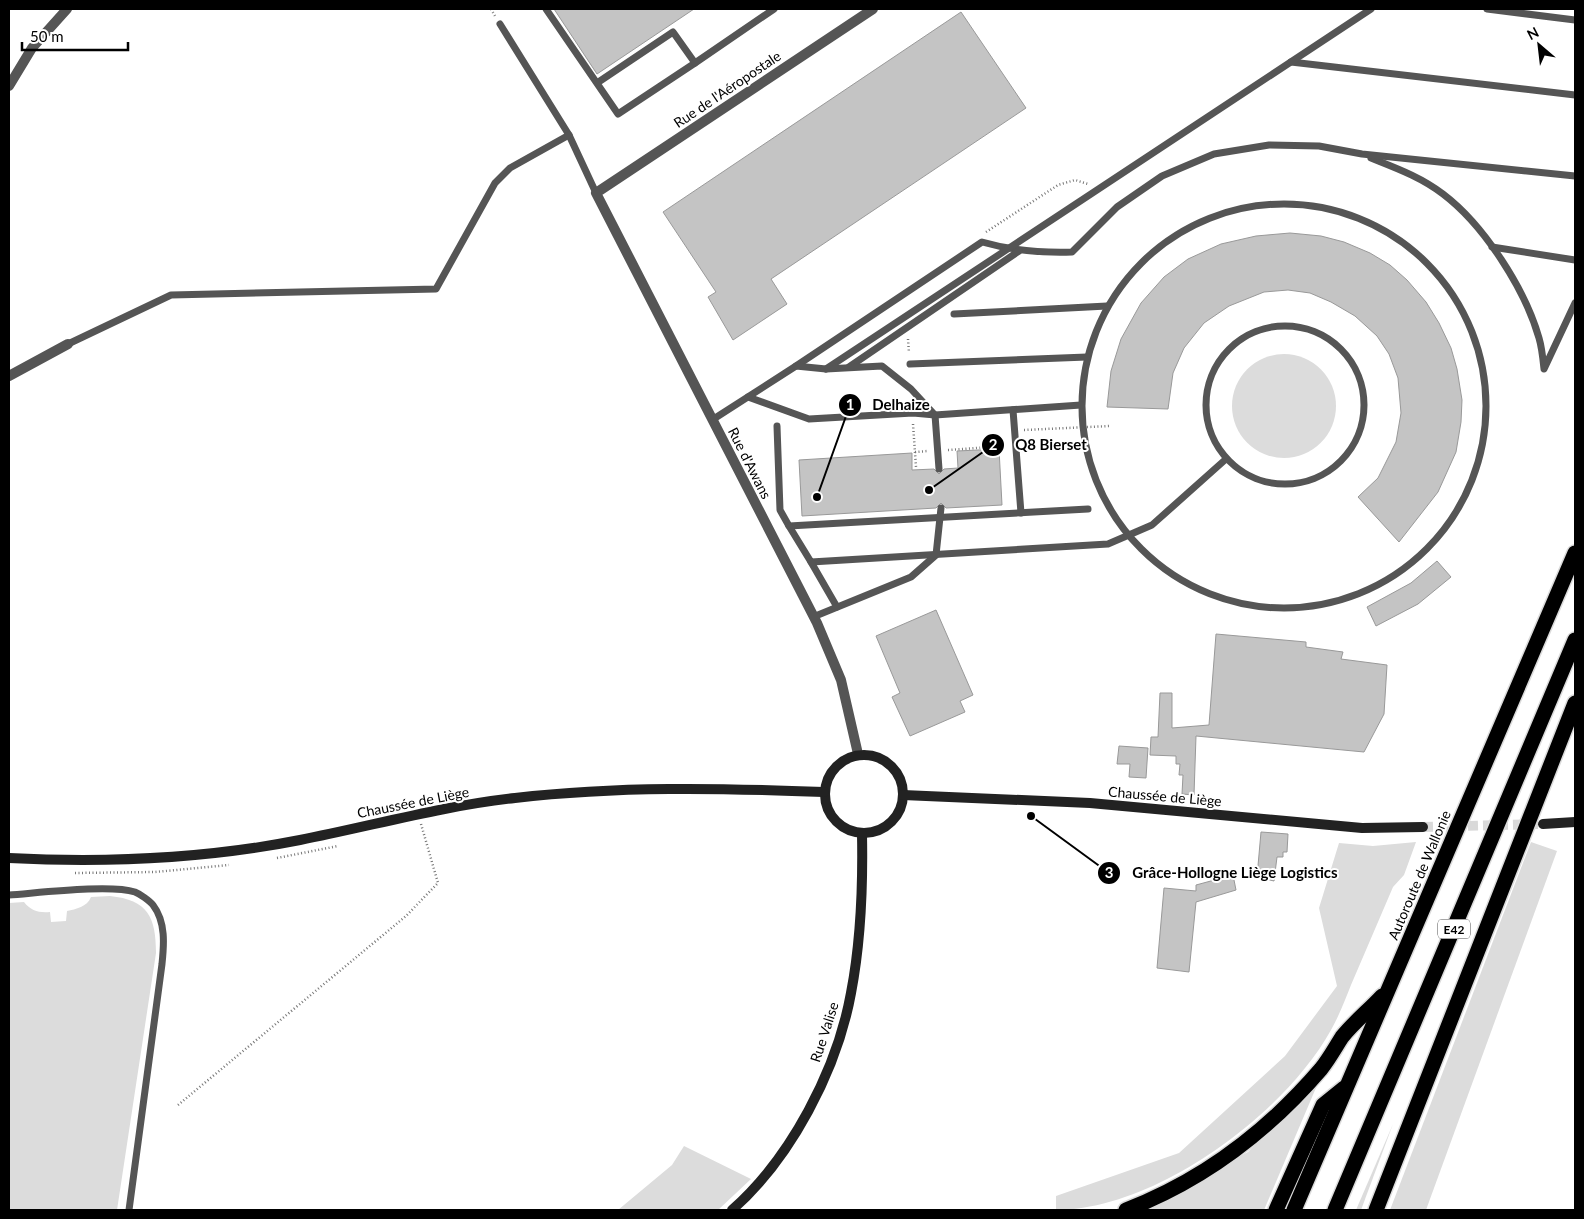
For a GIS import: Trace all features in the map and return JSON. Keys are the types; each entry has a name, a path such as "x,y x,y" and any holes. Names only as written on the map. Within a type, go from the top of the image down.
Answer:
{"highway":[{"name":"Autoroute de Wallonie","path":"1294,1210 1575,553"},
{"path":"1574,644 1575,662"},
{"name":"E42","path":"1335,1210 1574,644"},
{"path":"1376,1210 1575,703"},
{"path":"1126,1210 1151,1200 1202,1174 1254,1137 1301,1091 1322,1067 1343,1036 1388,990"},
{"path":"1276,1210 1323,1106 1347,1086"}],"main road":[{"path":"858,754 878,758 895,769 901,781 903,795 901,807 895,818 886,827 862,834 846,830 834,821 826,808 824,792 827,779 834,767 845,759 858,754"},
{"name":"Chaussée de Liège","path":"9,858 114,861 205,855 300,840 417,813 514,798 593,791 750,788 824,792"},
{"name":"Chaussée de Liège","path":"903,795 1090,803 1362,828 1424,827"},
{"path":"1543,824 1575,822"},
{"name":"Rue Valise","path":"732,1210 746,1199 782,1154 817,1094 837,1043 852,985 862,871 862,834"}],"street":[{"path":"9,86 32,48 67,9"},
{"name":"Rue de l'Aéropostale","path":"596,193 873,9"},
{"name":"Rue d'Awans","path":"596,193 813,617 841,680 858,754"},
{"path":"9,376 68,344"}],"lane":[{"path":"546,9 618,114 774,9"},
{"path":"826,369 1371,9"},
{"path":"1487,9 1575,20"},
{"path":"500,24 569,135 596,193"},
{"path":"597,83 673,32 695,63"},
{"path":"1291,62 1575,95"},
{"path":"68,344 172,295 436,289 495,183 510,168 569,135"},
{"path":"712,420 982,242 1007,249 1037,253 1072,252 1117,208 1155,181 1214,154 1269,145 1319,146 1362,154 1575,176"},
{"path":"1362,154 1408,172 1443,194 1473,223 1503,261 1525,304 1539,338 1544,368 1575,303"},
{"path":"1283,203 1317,206 1350,214 1380,227 1409,246 1434,269 1455,296 1470,325 1481,358 1486,392 1486,426 1479,459 1467,491 1451,520 1429,547 1404,568 1374,587 1344,600 1309,607 1275,608 1242,604 1208,593 1179,580 1127,536 1096,485 1081,428 1081,405 1086,357 1107,306 1133,270 1157,247 1216,214 1249,207 1283,203"},
{"path":"1492,247 1575,260"},
{"path":"849,367 1019,251"},
{"path":"954,314 1107,306"},
{"path":"1272,327 1297,327 1321,334 1341,350 1356,370 1363,394 1363,419 1354,443 1339,463 1318,477 1292,484 1265,482 1240,471 1226,459 1208,428 1205,401 1212,374 1226,351 1248,335 1272,327"},
{"path":"910,364 1086,357"},
{"path":"796,366 826,369 882,366 911,389 935,415 939,469"},
{"path":"748,397 809,419 913,413 935,415 1081,405"},
{"path":"1013,410 1021,513"},
{"path":"777,426 780,510 837,607"},
{"path":"811,562 1108,544 1152,525 1226,459"},
{"path":"813,617 911,577 936,555 942,508"},
{"path":"789,526 1088,509"},
{"path":"9,895 110,889 135,892 153,904 161,922 164,943 162,964 129,1210"}],"path":[{"path":"984,234 1058,185 1075,180 1094,185"},
{"path":"178,1105 406,916 438,883 417,813"}],"shaded area":[{"path":"1284,354 1304,358 1321,369 1332,386 1336,406 1332,426 1321,443 1304,454 1284,458 1264,454 1247,443 1236,426 1232,406 1236,386 1247,369 1264,358"},
{"path":"1416,842 1404,875 1393,887 1334,1025 1310,1062 1282,1094 1249,1124 1213,1152 1174,1175 1134,1194 1094,1206 1056,1210 1056,1196 1179,1153 1285,1056 1337,986 1319,908 1339,843 1373,846"},
{"path":"1531,842 1557,851 1426,1210 1390,1210"},
{"path":"110,896 123,898 141,906 151,920 156,940 156,953 117,1210 9,1210 9,903 24,902 29,908 36,911 50,912 51,922 66,921 67,911 84,905 91,897"},
{"path":"1321,1076 1264,1210 1139,1210 1248,1152"},
{"path":"1393,1124 1361,1210 1356,1210"},
{"path":"684,1146 751,1179 718,1210 618,1210 672,1165"}],"building":[{"path":"554,9 694,9 597,74"},
{"path":"961,12 1026,108 771,279 787,304 733,340 708,297 716,292 663,212"},
{"path":"1290,233 1321,236 1344,242 1370,253 1390,265 1407,280 1426,302 1451,348 1457,369 1462,400 1461,422 1456,452 1438,492 1399,542 1358,497 1378,478 1396,442 1401,413 1398,378 1389,354 1377,336 1355,316 1331,302 1310,293 1288,290 1264,292 1229,306 1204,323 1184,348 1173,373 1168,409 1107,407 1111,371 1121,339 1141,303 1164,277 1188,259 1221,244 1256,236"},
{"path":"999,449 1002,505 946,508 941,503 936,508 802,516 799,460 912,453 912,470 934,469 939,474 944,469 958,468 957,451"},
{"path":"1437,561 1451,577 1418,604 1376,626 1367,607 1411,583"},
{"path":"936,610 973,695 960,701 965,712 910,736 892,697 900,693 876,636"},
{"path":"1216,634 1306,642 1306,647 1343,652 1341,659 1387,665 1384,714 1364,752 1196,736 1194,795 1182,794 1183,775 1179,775 1180,764 1176,764 1176,756 1150,755 1151,737 1158,737 1160,693 1172,693 1172,728 1209,725"},
{"path":"1119,746 1148,748 1146,778 1129,777 1130,764 1117,764"},
{"path":"1261,832 1288,834 1287,852 1283,852 1283,857 1277,857 1274,881 1257,877"},
{"path":"1233,875 1236,890 1196,902 1189,972 1157,968 1164,888 1196,891 1196,885"}],"tunnel":[{"path":"1423,827 1543,824"}],"place":[{"name":"Q8 Bierset","path":"929,490"},
{"name":"Delhaize","path":"817,497"},
{"name":"Grâce-Hollogne Liège Logistics","path":"1031,816"}]}
